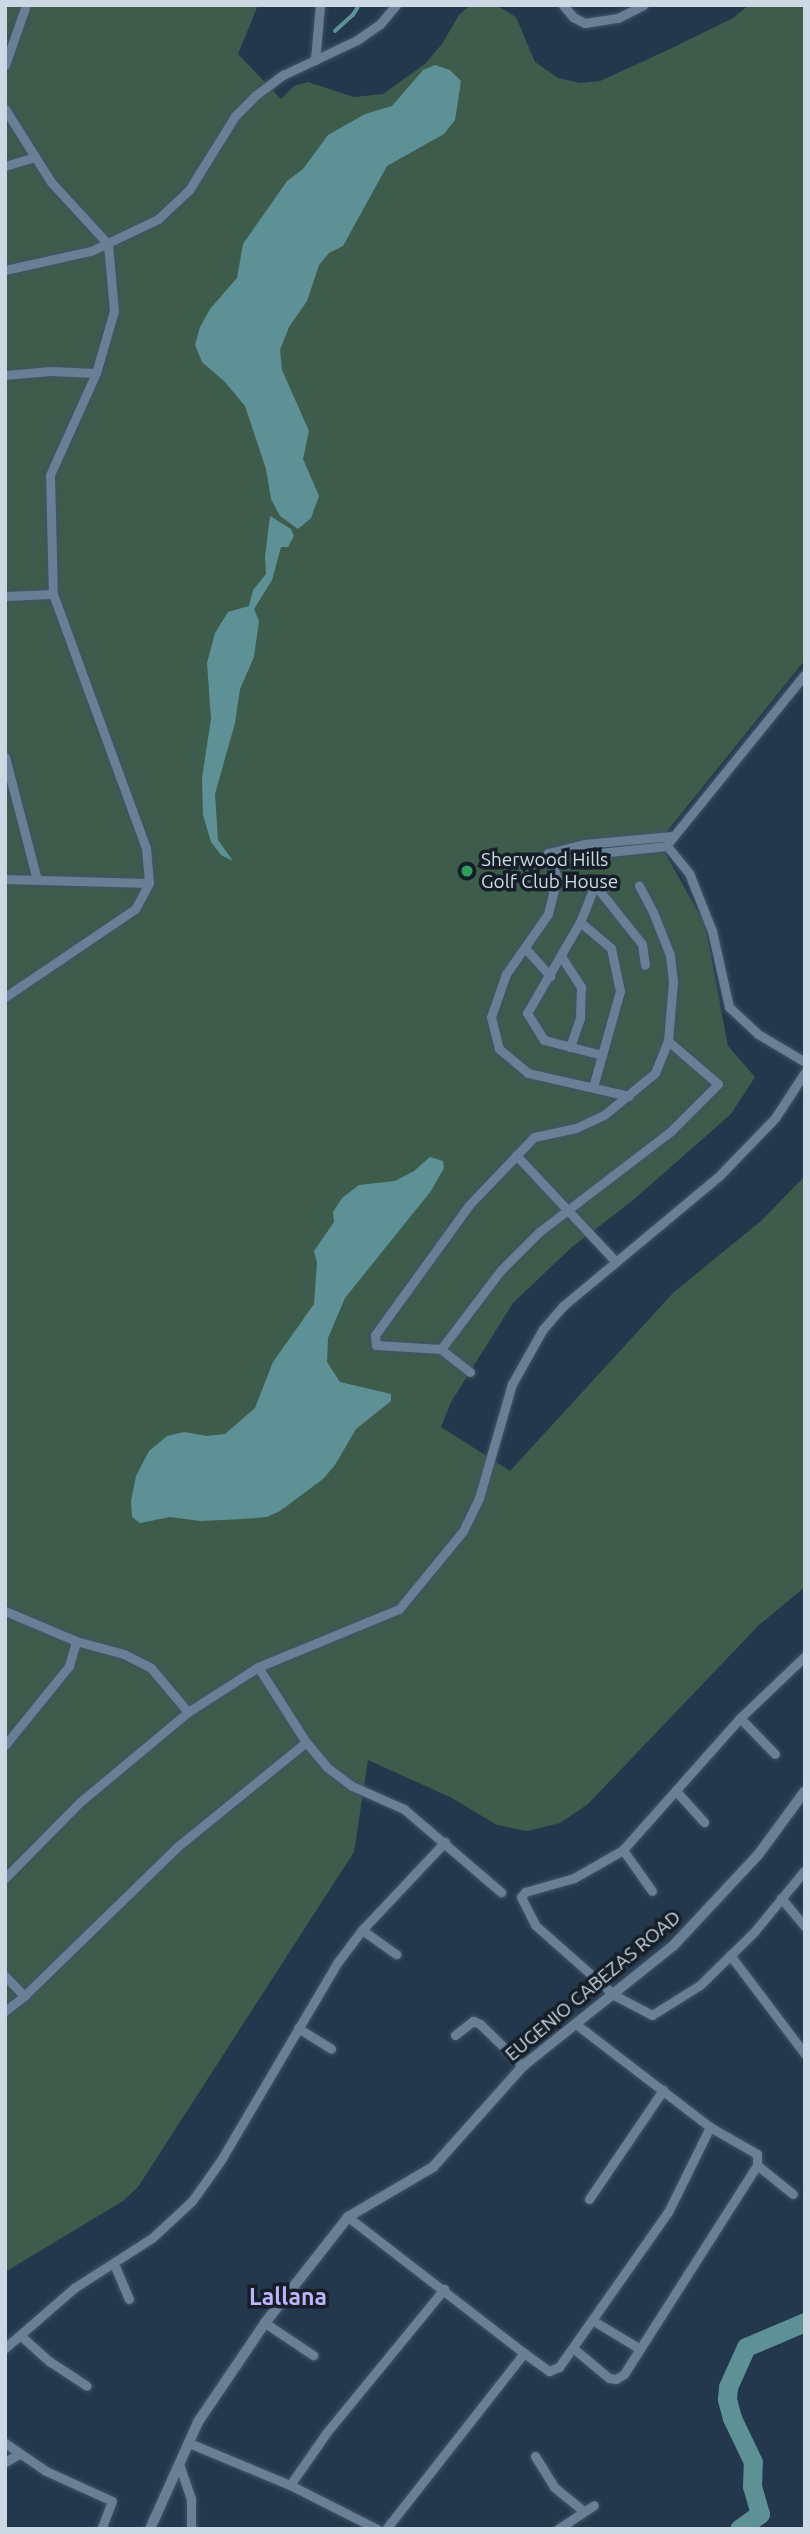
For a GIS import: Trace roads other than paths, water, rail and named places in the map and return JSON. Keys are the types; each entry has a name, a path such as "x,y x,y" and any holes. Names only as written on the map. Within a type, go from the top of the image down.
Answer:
{"street":[{"path":"5,65 26,5"},
{"path":"315,60 320,5"},
{"path":"5,270 91,251 158,219 189,190 220,138 245,105 283,75 357,40 380,24 396,5"},
{"path":"563,5 573,17 585,23 618,18 643,5"},
{"path":"5,109 51,182 107,244 114,311 96,373 50,475 53,594 146,848 149,883 135,909 5,997"},
{"path":"5,166 35,157"},
{"path":"5,375 51,371 96,373"},
{"path":"5,596 53,594"},
{"path":"667,846 672,836 805,674"},
{"path":"5,757 37,880"},
{"path":"629,1096 528,1073 499,1049 491,1017 506,974 548,914 557,878 548,853 584,844 672,836"},
{"path":"552,866 581,855 667,846"},
{"path":"667,846 688,873 712,931 729,1007 758,1034 805,1062"},
{"path":"5,878 149,883"},
{"path":"602,1055 544,1040 527,1013 580,922 595,885 642,944 645,965"},
{"path":"470,1371 441,1349 376,1345 375,1335 469,1205 534,1137 576,1128 604,1115 655,1073 668,1041 673,1003 670,955 639,886"},
{"path":"580,922 611,948 620,991 593,1087"},
{"path":"525,948 550,976"},
{"path":"561,956 581,988 580,1018 570,1047"},
{"path":"441,1349 500,1270 567,1209 670,1132 718,1084 668,1041"},
{"path":"5,1878 80,1802 188,1712 258,1667 399,1609 463,1531 479,1498 512,1384 543,1329 563,1306 720,1175 775,1118 805,1072"},
{"path":"516,1155 616,1262"},
{"path":"5,1611 76,1642 124,1654 151,1668 188,1712"},
{"path":"5,1745 39,1708 69,1666 76,1642"},
{"path":"805,1656 740,1718 623,1850 574,1878 525,1892 521,1897 535,1925 614,1995 652,2015 699,1985 730,1955 805,1870"},
{"path":"258,1667 306,1742 328,1768 352,1786 404,1809 501,1892"},
{"path":"740,1718 775,1754"},
{"path":"5,2011 24,1996 177,1847 306,1742"},
{"path":"676,1791 704,1822"},
{"name":"EUGENIO CABEZAS ROAD","path":"150,2529 198,2422 265,2323 348,2217 433,2167 523,2066 673,1946 758,1855 805,1791"},
{"path":"5,2348 75,2288 152,2238 192,2201 221,2160 337,1963 362,1930 445,1842"},
{"path":"623,1850 652,1891"},
{"path":"781,1898 805,1927"},
{"path":"362,1930 396,1954"},
{"path":"730,1955 805,2054"},
{"path":"5,1976 24,1996"},
{"path":"455,2035 473,2021 480,2024 523,2066"},
{"path":"573,2348 612,2379 624,2374 757,2165 757,2154 710,2127 576,2024"},
{"path":"298,2028 331,2049"},
{"path":"589,2199 663,2090"},
{"path":"348,2217 524,2353 552,2371 559,2367 573,2348 668,2213 710,2127"},
{"path":"757,2165 793,2194"},
{"path":"114,2264 129,2299"},
{"path":"290,2485 327,2432 444,2289"},
{"path":"592,2320 640,2349"},
{"path":"265,2323 313,2355"},
{"path":"21,2336 49,2361 87,2386"},
{"path":"386,2529 524,2353"},
{"path":"189,2442 290,2485 377,2529"},
{"path":"5,2444 46,2471 112,2501 102,2529"},
{"path":"5,2462 19,2454"},
{"path":"535,2456 554,2487 584,2511"},
{"path":"180,2464 191,2499 191,2529"},
{"path":"558,2529 594,2505"}],"waterway":[{"path":"335,31 353,15 359,5"},
{"path":"739,2529 760,2514 752,2486 753,2462 732,2418 727,2399 728,2387 746,2347 805,2322"}],"place":[{"name":"Sherwood Hills Golf Club House","path":"467,871"}],"district":[{"name":"Lallana","path":"288,2297"}]}
